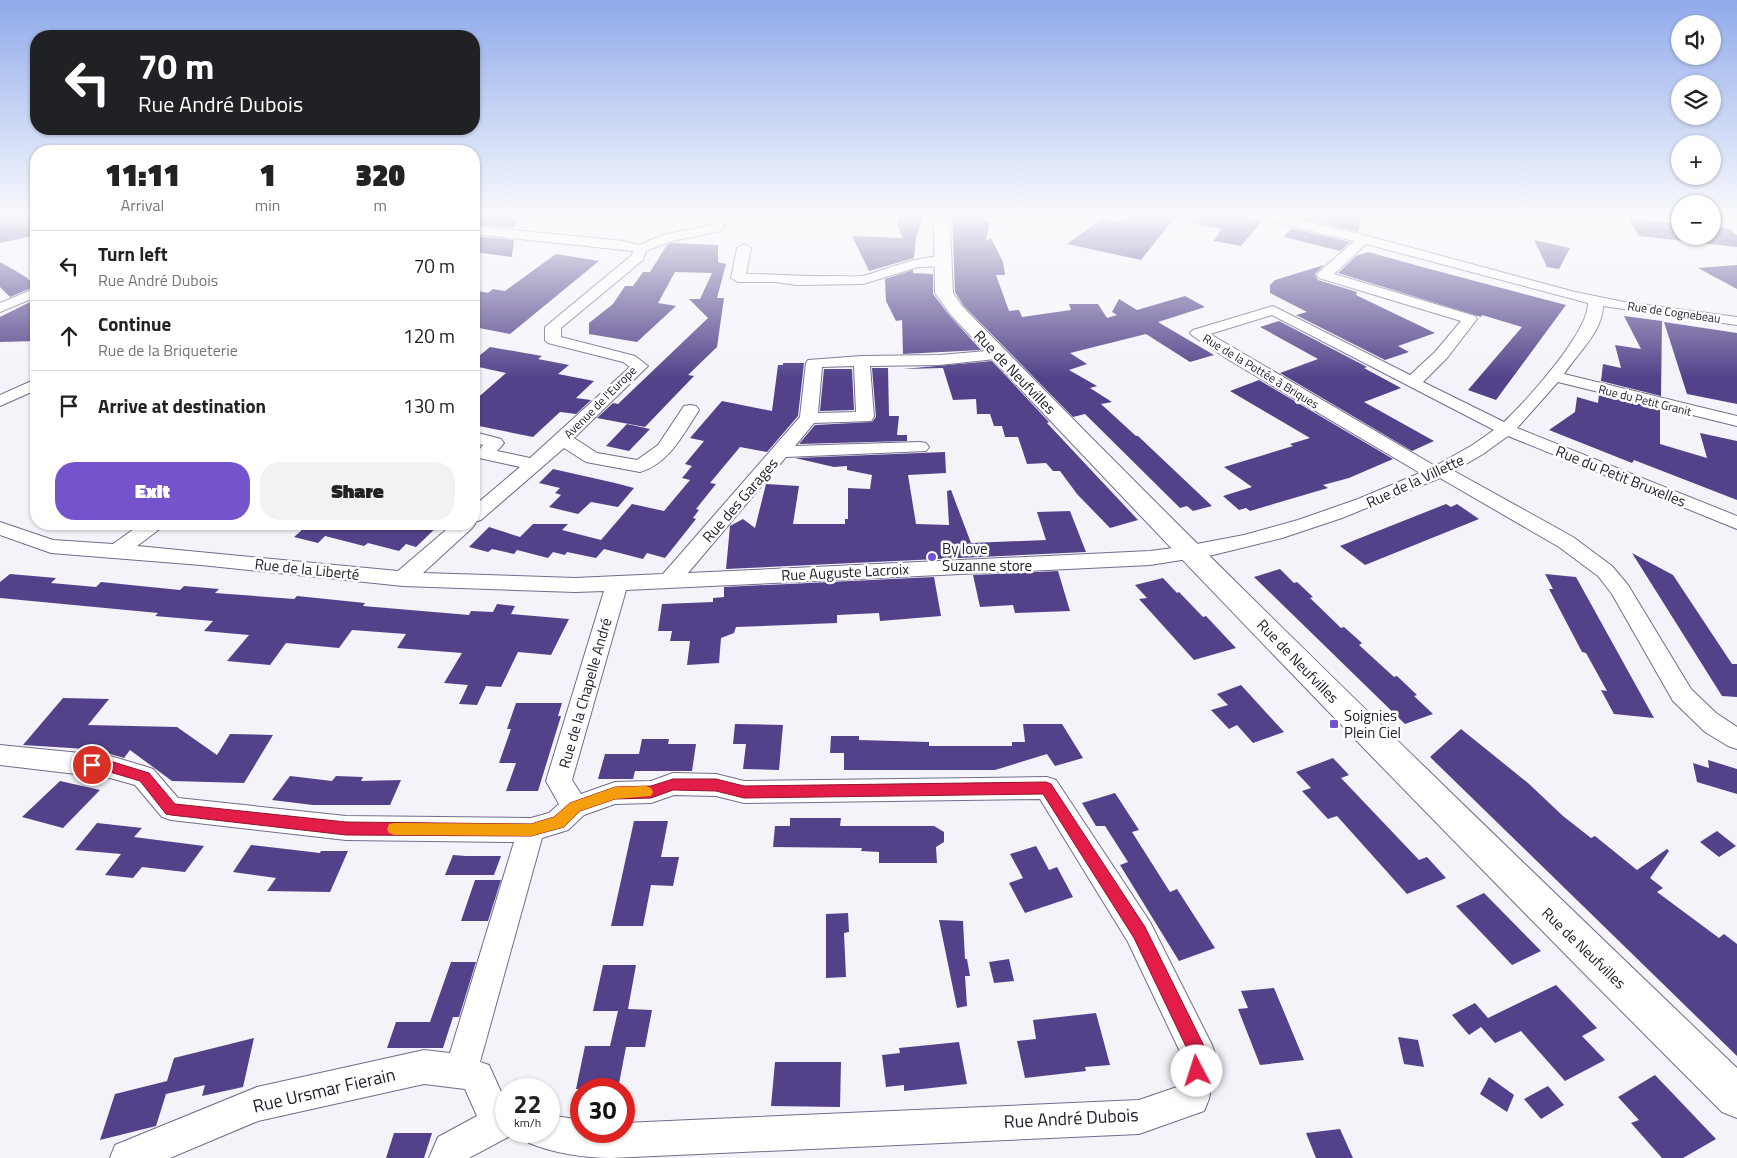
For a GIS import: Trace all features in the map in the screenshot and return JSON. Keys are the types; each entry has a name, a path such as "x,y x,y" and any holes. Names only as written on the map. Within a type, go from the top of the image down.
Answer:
{"main road":[{"name":"Rue de Neufvilles","path":"944,269 944,293 956,310 999,355 1466,832 1737,1097"}],"street":[{"name":"Avenue de l'Europe","path":"480,511 563,439 640,366 629,359 553,340 553,327 623,269"},
{"path":"740,269 738,278 778,271 797,282 863,280 898,269"},
{"path":"1331,269 1324,275 1470,319 1441,355 1413,382"},
{"name":"Rue de Cognebeau","path":"1476,269 1595,301 1737,321"},
{"path":"0,308 30,295"},
{"name":"Rue de la Villette","path":"1192,554 1270,534 1350,510 1457,463 1517,419 1554,376 1595,315 1595,301"},
{"name":"Rue de la Pottée à Briques","path":"1438,472 1235,357 1198,333 1273,310 1449,402 1505,429"},
{"path":"862,361 865,417 809,418 814,363 862,361 947,360 999,355"},
{"name":"Rue du Petit Granit","path":"1554,376 1737,421"},
{"path":"0,401 30,387"},
{"path":"563,439 592,458 640,466 664,449 690,410"},
{"name":"Rue des Garages","path":"669,581 809,418"},
{"name":"Rue du Petit Bruxelles","path":"1505,429 1737,523"},
{"path":"480,438 495,442 484,454 532,464"},
{"path":"781,452 920,447"},
{"path":"1438,472 1566,542 1605,571 1620,590 1682,695 1694,710 1716,728 1737,739"},
{"name":"Rue de la Liberté","path":"0,528 51,546 201,558 403,579 575,585 617,583"},
{"path":"116,552 146,530"},
{"path":"403,579 458,530"},
{"name":"Rue Auguste Lacroix","path":"617,583 1150,558 1192,554"},
{"name":"Rue de la Chapelle André","path":"555,820 559,781 617,583"},
{"path":"0,755 110,767 144,777 171,809 346,828 555,820 461,1071"},
{"name":"Rue André Dubois","path":"555,820 615,793 651,792 673,784 716,785 744,792 1046,788 1139,932 1200,1056 1192,1099 1139,1117 601,1141 560,1134"},
{"name":"Rue Ursmar Fierain","path":"128,1158 257,1104 424,1067 461,1071 477,1077 495,1112"},
{"path":"447,1158 450,1149 495,1128"}],"building":[{"path":"0,269 12,269 30,281 30,289 10,297 0,287"},
{"path":"535,269 589,269 510,334 480,328 480,291 488,293 493,289 505,291"},
{"path":"652,269 725,269 717,298 724,298 717,347 688,375 694,376 645,427 597,418 613,403 618,404 708,318 689,299 700,299 712,273 675,272 658,303 676,306 637,342 589,334 589,323 613,304 625,286 633,286 643,272 650,272"},
{"path":"954,269 1004,269 1005,275 996,275 1009,311 1019,310 1022,317 1071,310 1069,304 1098,304 1107,318 1117,315 1112,312 1119,299 1137,310 1185,296 1205,307 1158,322 1214,355 1190,362 1146,334 1070,353 1087,364 1069,370 1097,386 1090,388 1112,402 1101,404 1212,506 1193,511 1187,506 1180,508 1085,414 1073,417 963,305 955,292"},
{"path":"1311,269 1320,269 1315,274 1318,280 1357,292 1356,295 1435,333 1398,346 1409,352 1385,360 1296,315 1307,312 1270,293 1270,285 1275,280"},
{"path":"1342,269 1430,269 1566,305 1496,400 1468,390 1522,327 1482,315 1481,317 1338,273"},
{"path":"1700,269 1737,269 1737,289"},
{"path":"913,270 913,273 933,274 933,294 949,315 981,350 903,354 902,320 896,321 886,301 885,279"},
{"path":"30,302 30,341 0,342 0,317"},
{"path":"1624,316 1662,321 1661,396 1601,381 1603,364 1621,368 1615,345 1641,349"},
{"path":"1279,321 1367,367 1364,368 1401,388 1364,402 1434,441 1412,451 1280,373 1318,359 1260,327"},
{"path":"1664,322 1737,333 1737,404 1687,394"},
{"path":"490,347 542,356 538,359 569,365 558,374 594,381 576,398 591,400 576,414 560,412 533,437 480,426 480,396 506,373 480,367 480,355"},
{"path":"992,361 1138,520 1110,528 1077,494 1060,471 1053,471 1046,463 1027,464 1018,437 1005,437 1002,426 994,426 990,414 977,414 976,399 953,400 943,368 903,369"},
{"path":"783,363 804,363 798,416 767,452 740,447 710,483 716,484 696,509 699,510 693,518 696,519 665,558 647,553 643,559 604,549 596,558 567,552 565,555 553,552 548,558 517,550 514,554 492,549 488,552 469,547 489,527 520,537 533,524 568,524 562,530 601,540 632,504 664,511 690,480 682,478 692,466 685,464 704,441 690,438 722,401 772,411 778,365 783,365"},
{"path":"872,368 888,368 889,416 899,416 897,435 907,435 907,441 799,444 815,425 872,422 876,417"},
{"path":"824,369 852,369 854,410 820,411"},
{"path":"1259,380 1393,459 1349,478 1323,485 1328,488 1250,511 1246,508 1239,510 1223,496 1252,487 1224,467 1293,446 1290,444 1310,438 1230,391"},
{"path":"1599,394 1660,409 1660,444 1707,458 1700,433 1737,441 1737,500 1634,460 1632,463 1549,430 1575,412 1577,397 1598,403"},
{"path":"627,424 650,429 629,451 606,446"},
{"path":"945,452 946,473 908,475 916,524 949,525 947,491 951,490 971,543 1046,540 1037,512 1070,511 1086,552 726,569 730,526 743,519 755,528 766,484 799,486 793,524 845,524 845,519 848,519 848,488 870,489 872,475 847,470 847,466 834,467 795,458"},
{"path":"553,469 634,488 618,507 591,502 578,514 549,507 561,495 555,493 560,488 539,483"},
{"path":"1446,504 1451,507 1457,504 1479,519 1365,565 1340,546"},
{"path":"302,530 434,530 416,547 406,544 399,551 368,543 364,546 325,536 318,543 294,537"},
{"path":"1632,553 1673,575 1732,664 1737,664 1737,697 1722,696"},
{"path":"1280,569 1294,583 1297,582 1313,597 1310,598 1341,628 1344,627 1362,643 1359,645 1394,677 1397,676 1433,714 1405,724 1254,577"},
{"path":"1058,571 1070,611 1015,613 1013,605 980,607 973,575"},
{"path":"10,574 56,578 51,583 96,587 101,582 180,590 184,586 219,589 215,593 294,599 297,596 365,603 363,606 469,615 471,611 493,612 497,604 515,606 511,614 569,619 551,655 518,652 501,687 486,686 477,705 459,704 468,685 444,683 462,653 397,648 406,634 352,630 339,648 286,643 270,665 227,661 249,635 204,631 213,621 155,616 158,613 0,598 0,582"},
{"path":"1545,574 1576,577 1654,718 1614,714 1601,690 1607,691 1586,653 1582,652 1549,589 1553,589"},
{"path":"934,577 941,616 880,621 879,613 837,615 837,623 736,627 734,633 721,638 719,663 687,665 690,641 670,641 672,631 658,631 662,604 713,602 713,598 724,597 724,587"},
{"path":"1163,578 1203,617 1206,616 1236,648 1194,660 1139,599 1147,598 1135,585"},
{"path":"1241,685 1284,732 1253,743 1237,725 1229,729 1211,710 1228,705 1217,694"},
{"path":"63,698 109,699 88,725 177,727 217,755 230,734 273,735 244,783 172,781 130,750 124,758 110,754 84,752 86,749 23,745"},
{"path":"516,703 562,703 558,716 561,716 538,791 506,791 516,763 499,763 511,729 507,729"},
{"path":"735,724 783,725 779,770 743,769 746,744 733,744"},
{"path":"1023,724 1062,724 1083,758 1055,766 1047,754 995,770 844,770 844,753 830,753 831,736 859,736 859,740 929,742 929,746 1012,746 1012,742 1025,742"},
{"path":"1461,729 1528,783 1563,816 1591,838 1595,836 1637,870 1667,849 1669,851 1650,878 1663,888 1657,892 1719,938 1724,934 1737,944 1737,1056 1430,757"},
{"path":"642,739 669,739 668,744 696,744 692,771 635,771 633,779 598,779 605,754 639,754"},
{"path":"1333,758 1349,775 1341,778 1419,860 1427,857 1446,878 1407,894 1337,816 1328,819 1302,791 1311,788 1296,772"},
{"path":"1708,760 1737,769 1737,794 1697,782 1693,763 1709,768"},
{"path":"290,776 332,781 336,776 363,777 361,781 401,780 390,805 313,805 272,800"},
{"path":"60,781 100,790 63,828 22,817"},
{"path":"1115,793 1139,830 1132,832 1170,892 1177,889 1215,948 1179,961 1120,865 1128,862 1105,826 1096,826 1082,803"},
{"path":"790,818 841,818 840,826 934,826 944,832 944,842 936,847 937,863 879,863 879,852 861,851 862,848 773,847 775,826 790,826"},
{"path":"634,821 668,821 661,857 679,857 673,886 651,885 643,926 611,926"},
{"path":"97,823 142,828 134,837 204,846 185,872 142,867 133,878 105,875 121,854 75,850"},
{"path":"1717,831 1736,846 1719,857 1700,842"},
{"path":"251,845 320,853 321,851 348,851 330,892 267,891 276,878 233,872"},
{"path":"1036,846 1049,870 1057,867 1073,897 1025,913 1009,883 1023,878 1010,854"},
{"path":"453,855 501,856 494,875 445,875"},
{"path":"475,880 501,880 488,921 461,921"},
{"path":"1484,893 1541,951 1512,965 1456,906"},
{"path":"848,913 849,932 844,933 846,977 826,978 826,914"},
{"path":"939,920 963,921 965,959 967,959 970,976 965,976 967,1006 957,1008"},
{"path":"1009,959 1014,981 994,983 989,962"},
{"path":"451,962 476,962 459,1017 453,1017 443,1048 387,1048 396,1022 430,1022"},
{"path":"603,965 636,965 628,1009 652,1010 645,1047 626,1047 620,1078 578,1078 585,1046 610,1046 618,1011 593,1011"},
{"path":"1556,985 1597,1028 1582,1036 1605,1060 1565,1081 1521,1031 1495,1043 1481,1027 1469,1035 1452,1015 1475,1003 1488,1018"},
{"path":"1274,988 1304,1060 1260,1065 1238,1009 1248,1008 1241,991"},
{"path":"1096,1013 1110,1065 1085,1067 1086,1071 1025,1078 1017,1041 1036,1039 1033,1020"},
{"path":"1398,1037 1418,1040 1424,1067 1404,1064"},
{"path":"254,1038 243,1087 202,1096 205,1085 166,1094 156,1126 100,1140 115,1094 167,1081 174,1058"},
{"path":"959,1042 967,1084 904,1091 904,1085 886,1087 882,1055 900,1053 899,1048"},
{"path":"775,1062 841,1062 840,1107 771,1106"},
{"path":"1655,1075 1716,1139 1683,1158 1662,1158 1631,1123 1639,1120 1618,1097"},
{"path":"1489,1077 1514,1095 1507,1112 1480,1094"},
{"path":"1548,1086 1564,1105 1541,1119 1524,1099"},
{"path":"1340,1129 1353,1158 1316,1158 1306,1133"},
{"path":"394,1133 432,1133 424,1158 386,1158"}],"slow traffic":[{"path":"394,829 531,830 558,822 575,807 615,793 646,792"}],"place":[{"name":"By love Suzanne store","path":"932,557"},
{"name":"Soignies Plein Ciel","path":"1334,724"}],"route":[{"path":"92,765 110,767 144,777 171,809 346,828 531,830 558,822 575,807 615,793 651,792 673,784 716,785 744,792 1046,788 1139,932 1200,1056 1197,1071"}]}
